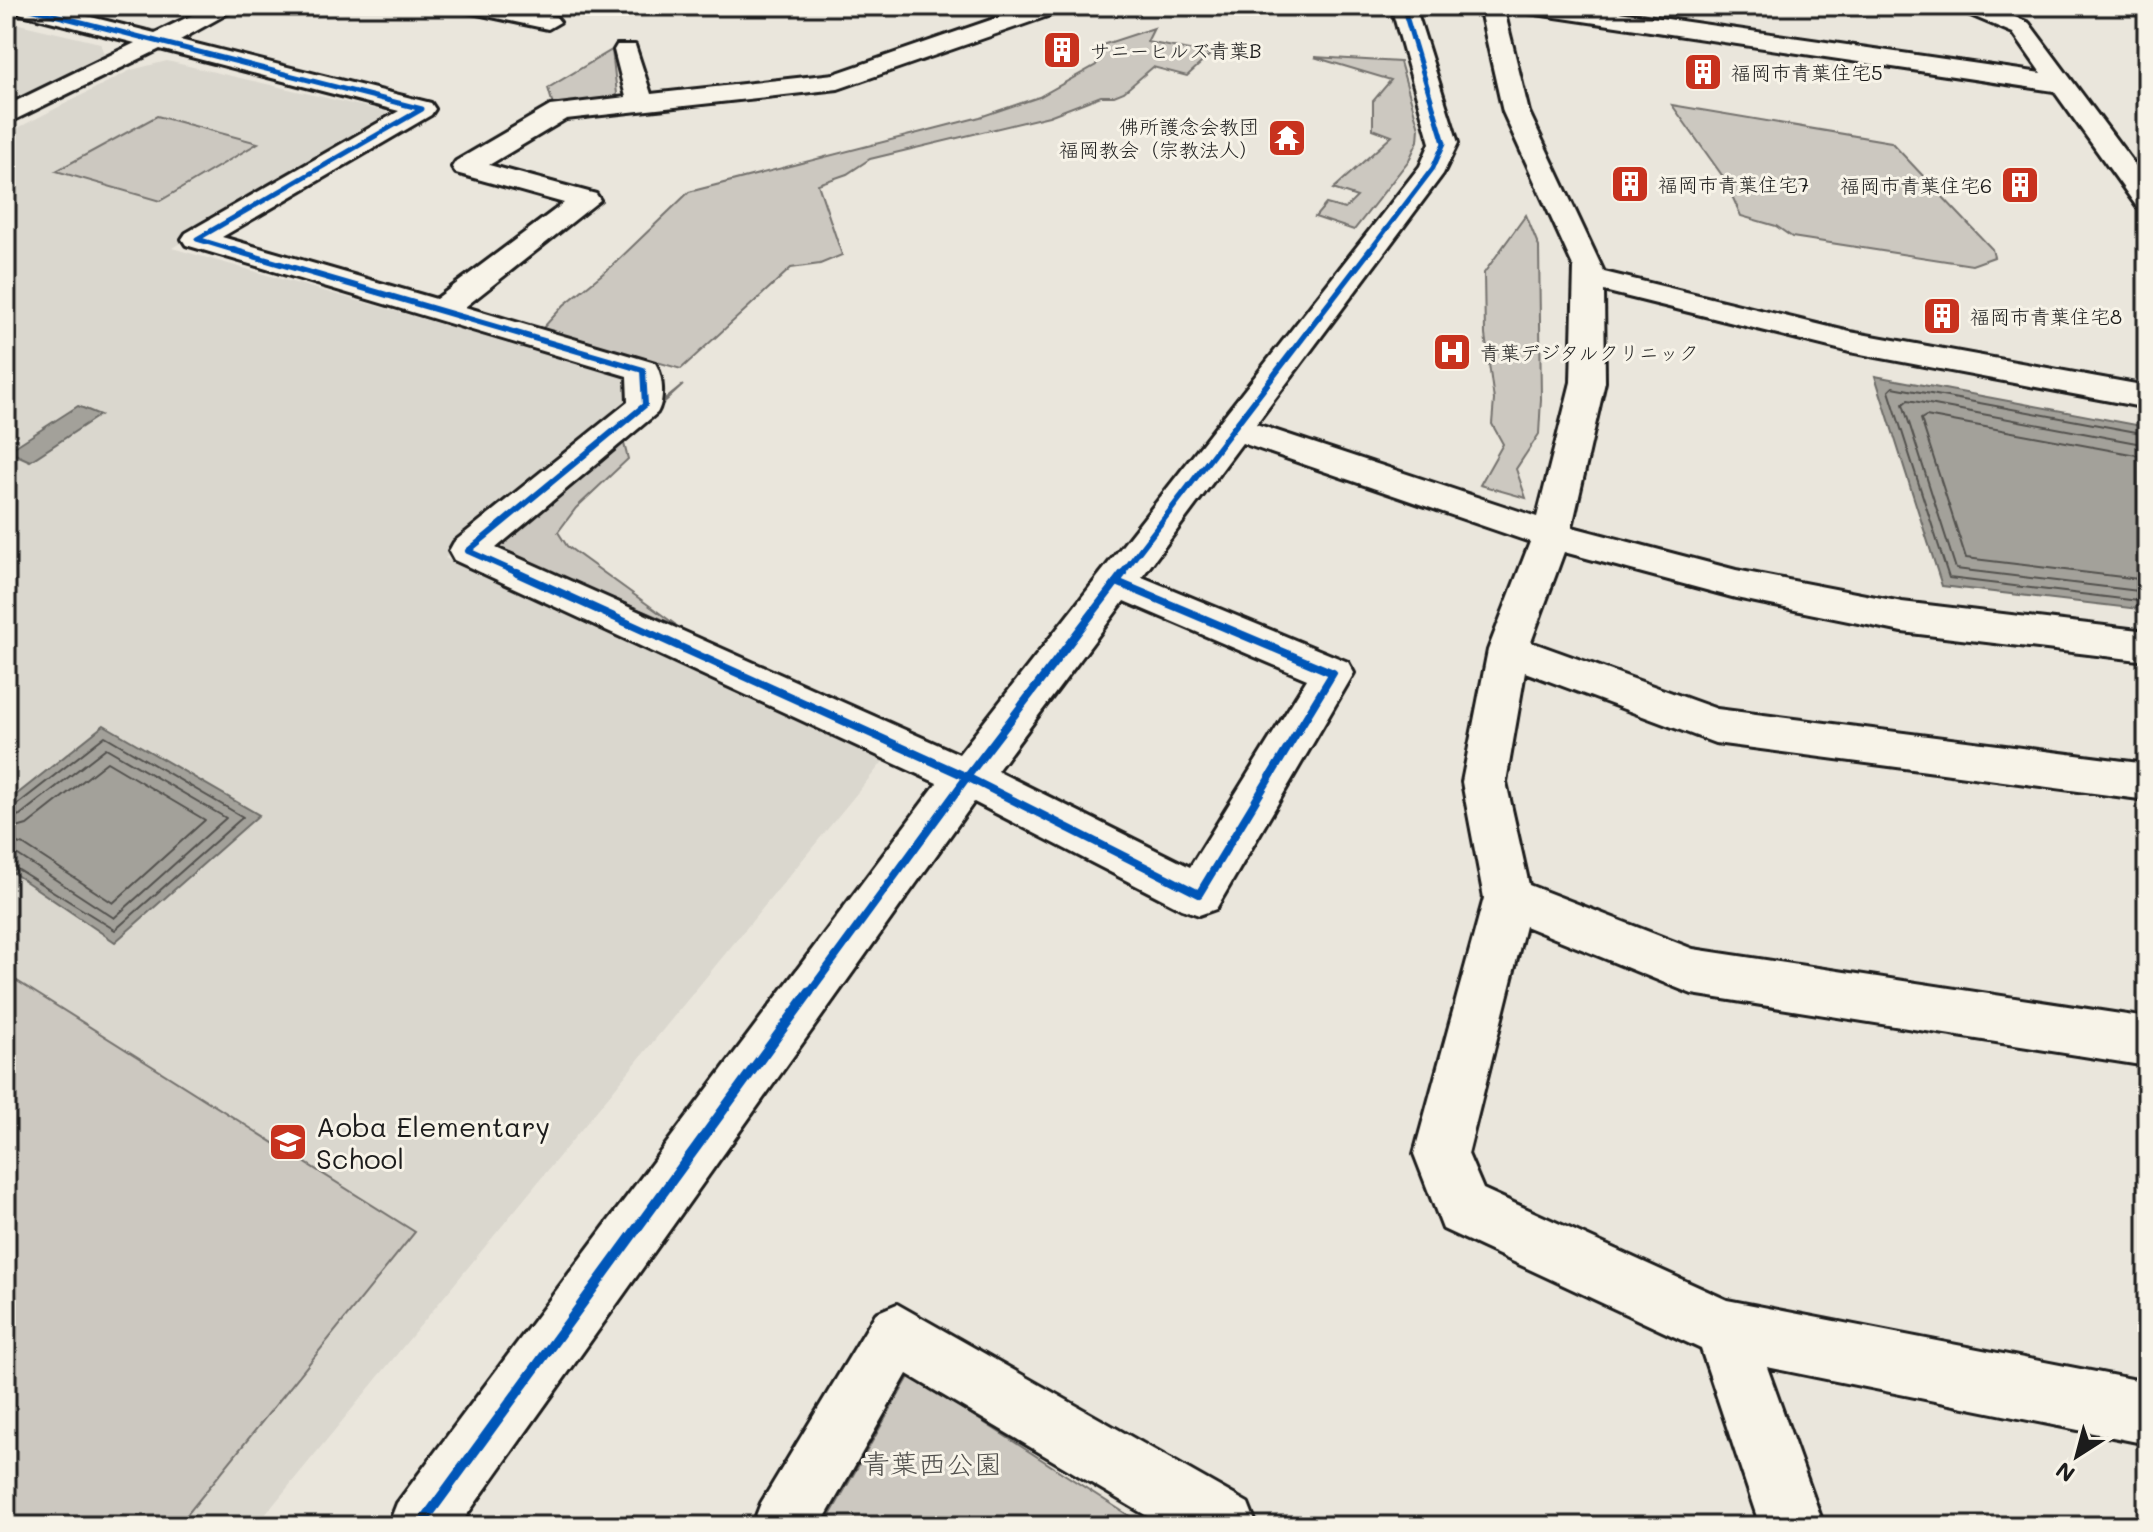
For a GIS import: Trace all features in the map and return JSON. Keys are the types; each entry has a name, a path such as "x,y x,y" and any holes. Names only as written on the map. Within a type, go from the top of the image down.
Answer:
{"street":[{"path":"19,6 422,109 197,239 643,370 645,405 468,551 967,777 1199,894 1333,673 1117,582"},
{"path":"6,116 229,6"},
{"path":"471,6 548,22"},
{"path":"440,311 586,200 466,167 559,112 838,81 1054,6"},
{"path":"420,1526 967,777 1433,168 1444,143 1403,6"},
{"path":"1491,6 1516,112 1589,268 1588,382 1551,535 1508,650 1484,782 1508,898 1441,1154 1463,1209 1724,1329 2147,1413"},
{"path":"1529,6 2061,84"},
{"path":"1969,6 2021,28 2147,201"},
{"path":"626,50 641,103"},
{"path":"1589,278 1850,342 2147,397"},
{"path":"1232,428 1551,535 1736,584 1902,617 2147,646"},
{"path":"1508,650 1715,726 2147,782"},
{"path":"1508,898 1692,971 2147,1042"},
{"path":"1724,1329 1792,1526"},
{"path":"784,1526 897,1334 1225,1526"}],"shaded area":[{"path":"6,21 100,43 104,54 6,103"},
{"name":"Aoba Elementary School","path":"167,61 387,112 386,119 172,248 631,378 629,400 445,558 885,759 256,1526 6,1526 6,134 131,70"}],"green space":[{"path":"1154,28 1147,42 1211,54 1187,76 1153,67 1124,92 1114,96 1101,96 1049,116 870,159 847,174 818,184 842,255 820,264 791,268 681,369 542,329 564,305 612,266 689,192 980,117 1039,97 1096,65 1102,45"},
{"path":"612,50 617,94 605,102 553,105 548,88"},
{"path":"1314,57 1400,62 1419,128 1418,141 1409,160 1354,230 1315,217 1326,204 1345,209 1357,197 1333,189 1392,136 1373,129 1373,101 1391,80"},
{"path":"1672,105 1891,142 1992,249 1994,257 1972,265 1792,237 1776,226 1741,216 1724,178"},
{"path":"157,116 258,143 160,201 56,171"},
{"path":"1526,215 1539,247 1541,399 1539,434 1516,469 1526,498 1480,485 1503,444 1492,424 1494,400 1485,335 1484,273"},
{"path":"683,385 623,440 628,459 576,508 558,532 567,546 676,625 487,545"},
{"path":"6,974 415,1232 178,1526 6,1526"},
{"name":"青葉西公園","path":"910,1375 1145,1526 824,1526"}],"water":[{"path":"1875,376 2147,427 2147,610 1942,586"},
{"path":"78,406 100,415 30,461 8,451"},
{"path":"104,725 259,815 115,942 6,868 6,803"}],"cycle path":[{"path":"19,6 422,109 197,239 643,370 645,405 468,551 967,777 1199,894 1333,673 1117,582"},
{"path":"420,1526 967,777 1433,168 1444,143 1403,6"}],"place":[{"name":"サニーヒルズ青葉B","path":"1062,50"},
{"name":"福岡市青葉住宅5","path":"1703,72"},
{"name":"佛所護念会教団 福岡教会（宗教法人）","path":"1287,138"},
{"name":"福岡市青葉住宅7","path":"1630,184"},
{"name":"福岡市青葉住宅6","path":"2020,185"},
{"name":"福岡市青葉住宅8","path":"1942,316"},
{"name":"青葉デジタルクリニック","path":"1452,352"},
{"name":"Aoba Elementary School","path":"288,1142"}]}
